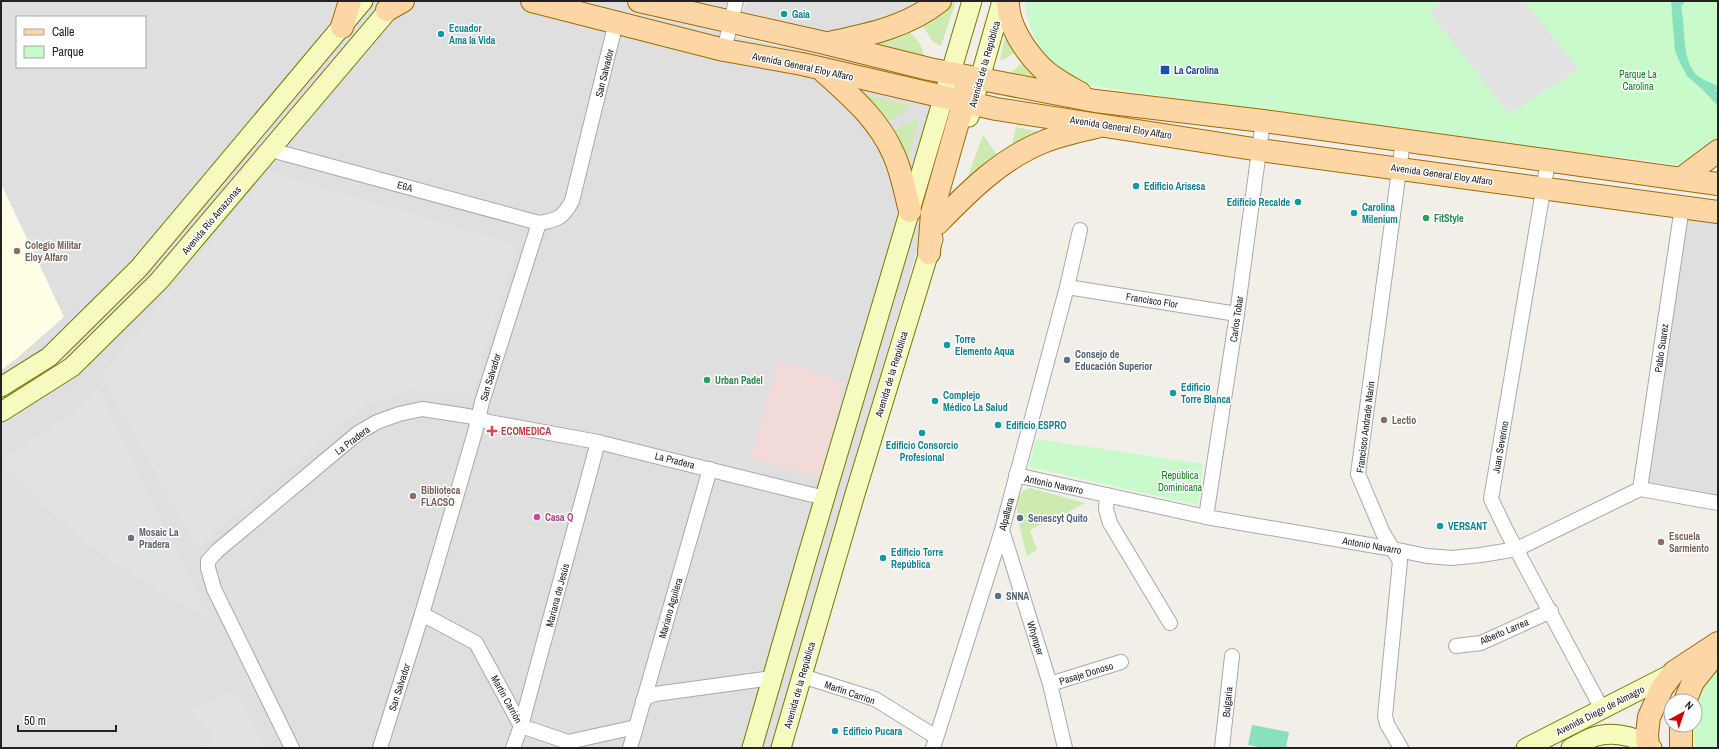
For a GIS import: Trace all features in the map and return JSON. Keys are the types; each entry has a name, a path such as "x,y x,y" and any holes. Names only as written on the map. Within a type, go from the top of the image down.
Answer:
{"main road":[{"path":"342,27 350,1"},
{"path":"1,387 49,357 139,268 363,1"},
{"name":"Avenida General Eloy Alfaro","path":"532,1 724,50 802,64 822,70 996,109 1105,124 1260,150 1718,212"},
{"path":"639,1 951,73 1095,101 1263,121 1718,184"},
{"path":"826,43 872,34 888,29 917,17 940,1"},
{"path":"951,73 972,1"},
{"name":"Avenida de la República","path":"752,748 910,211 960,101 980,79 1002,1"},
{"path":"1008,1 1009,15 1019,38 1041,67 1064,84 1095,101"},
{"name":"Avenida Río Amazonas","path":"1,412 72,367 159,281 395,4"},
{"path":"822,70 853,98 883,134 894,154 901,174 910,211"},
{"path":"929,254 932,213 960,101 966,91 965,85 960,79 951,73"},
{"name":"Avenida de la República","path":"781,748 855,494 938,223 960,101"},
{"path":"938,223 977,183 1026,150 1043,142 1105,124"},
{"path":"1682,178 1718,151"},
{"path":"1649,747 1646,734 1649,717 1662,688 1674,672 1718,643"},
{"path":"1688,693 1693,682 1718,651"},
{"name":"Avenida Diego de Almagro","path":"1526,748 1674,672"},
{"path":"1681,733 1681,748"},
{"name":"Avenida Diego de Almagro","path":"1570,748 1589,738 1603,734 1635,739 1649,747"}],"street":[{"path":"724,50 736,1"},
{"name":"San Salvador","path":"380,748 422,614 478,419 539,223 554,221 560,217 567,210 572,201 616,22"},
{"name":"Carlos Tobar","path":"1206,517 1237,314 1263,121"},
{"name":"Francisco Andrade Marin","path":"1401,748 1387,724 1385,716 1400,561 1382,533 1358,474 1403,140"},
{"name":"E6A","path":"271,150 539,223"},
{"name":"Juan Severino","path":"1548,161 1491,499 1602,709"},
{"name":"Pablo Suarez","path":"1640,489 1682,207"},
{"name":"Alpallana","path":"934,742 1002,530 1067,287 1080,230"},
{"name":"Francisco Flor","path":"1067,287 1237,314"},
{"name":"La Pradera","path":"292,748 214,589 208,568 208,561 227,542 358,433 377,422 399,414 422,409 598,442 825,498"},
{"name":"Mariana de Jesús","path":"514,748 598,442"},
{"name":"Mariano Aguilera","path":"630,748 710,469"},
{"name":"Antonio Navarro","path":"1016,475 1206,517 1427,556 1452,558 1517,549 1640,489"},
{"path":"1640,489 1718,503"},
{"path":"1107,495 1106,509 1110,523 1170,622"},
{"name":"Whymper","path":"1002,530 1050,684 1065,748"},
{"name":"Alberto Larrea","path":"1456,646 1481,643 1550,611"},
{"name":"Martin Carrión","path":"422,614 476,643 521,726 568,742 636,727"},
{"name":"Bulgaria","path":"1222,748 1232,656"},
{"name":"Pasaje Donoso","path":"1050,684 1121,662"},
{"name":"Martín Carrion","path":"802,676 875,699 934,742"},
{"path":"643,701 649,696 655,694 772,678"}],"shaded area":[{"path":"1,1 731,1 723,34 965,85 772,748 1,748"},
{"path":"746,1 925,1 911,11 827,34 742,15"},
{"path":"1443,1 1524,1 1579,69 1509,114 1429,12"},
{"path":"268,171 517,245 472,394 411,391 366,405 197,549 101,374"},
{"name":"Colegio Militar Eloy Alfaro","path":"1,184 64,317 16,359 1,370"},
{"path":"1682,207 1718,212 1718,503 1640,489"},
{"path":"778,361 845,381 820,477 751,459"},
{"path":"98,385 209,618 156,590 99,554 37,502 8,471 3,458 79,408"},
{"path":"236,689 265,748 206,748 202,745 213,735 189,710"}],"green space":[{"path":"948,1 956,1 941,46 934,43 923,27 924,20"},
{"name":"Parque La Carolina","path":"1025,1 1718,1 1718,139 1685,167 1659,162 1416,133 1099,87 1081,82 1064,73 1049,60 1032,31 1028,21"},
{"path":"1671,1 1685,1 1681,7 1686,54 1689,63 1698,76 1718,86 1718,90 1715,90 1718,93 1718,106 1687,76 1681,65 1675,51"},
{"path":"1009,17 1019,45 1011,55 1000,60"},
{"path":"906,31 913,35 918,42 924,53 924,57 861,42"},
{"path":"1030,63 1053,84 1008,75 1020,65"},
{"path":"858,93 912,106 887,122"},
{"path":"919,118 906,165 892,132"},
{"path":"1016,127 1040,132 1011,148"},
{"path":"983,135 999,158 965,184"},
{"name":"República Dominicana","path":"1036,439 1203,464 1198,505 1029,467"},
{"path":"1030,488 1085,503 1059,517 1056,513 1042,520 1045,523 1030,530 1037,550 1027,556 1019,524 1017,507 1021,494"},
{"path":"1718,661 1718,748 1695,748 1694,733 1703,733 1703,693 1700,693"},
{"path":"1252,725 1289,732 1286,748 1265,748 1248,745"}],"place":[{"name":"Gaia","path":"784,14"},
{"name":"Ecuador Ama la Vida","path":"441,34"},
{"name":"La Carolina","path":"1165,70"},
{"name":"Edificio Arisesa","path":"1136,186"},
{"name":"Edificio Recalde","path":"1298,202"},
{"name":"Carolina Milenium","path":"1354,213"},
{"name":"FitStyle","path":"1426,218"},
{"name":"Colegio Militar Eloy Alfaro","path":"17,251"},
{"name":"Torre Elemento Aqua","path":"947,345"},
{"name":"Consejo de Educación Superior","path":"1067,360"},
{"name":"Urban Padel","path":"707,380"},
{"name":"Edificio Torre Blanca","path":"1173,393"},
{"name":"Complejo Médico La Salud","path":"935,401"},
{"name":"Lectio","path":"1384,420"},
{"name":"Edificio ESPRO","path":"998,425"},
{"name":"ECOMEDICA","path":"492,431"},
{"name":"Edificio Consorcio Profesional","path":"922,433"},
{"name":"Biblioteca FLACSO","path":"413,496"},
{"name":"Casa Q","path":"537,517"},
{"name":"Senescyt Quito","path":"1020,518"},
{"name":"VERSANT","path":"1440,526"},
{"name":"Mosaic La Pradera","path":"131,538"},
{"name":"Escuela Sarmiento","path":"1661,542"},
{"name":"Edificio Torre República","path":"883,558"},
{"name":"SNNA","path":"998,596"},
{"name":"Edificio Pucara","path":"835,731"}]}
